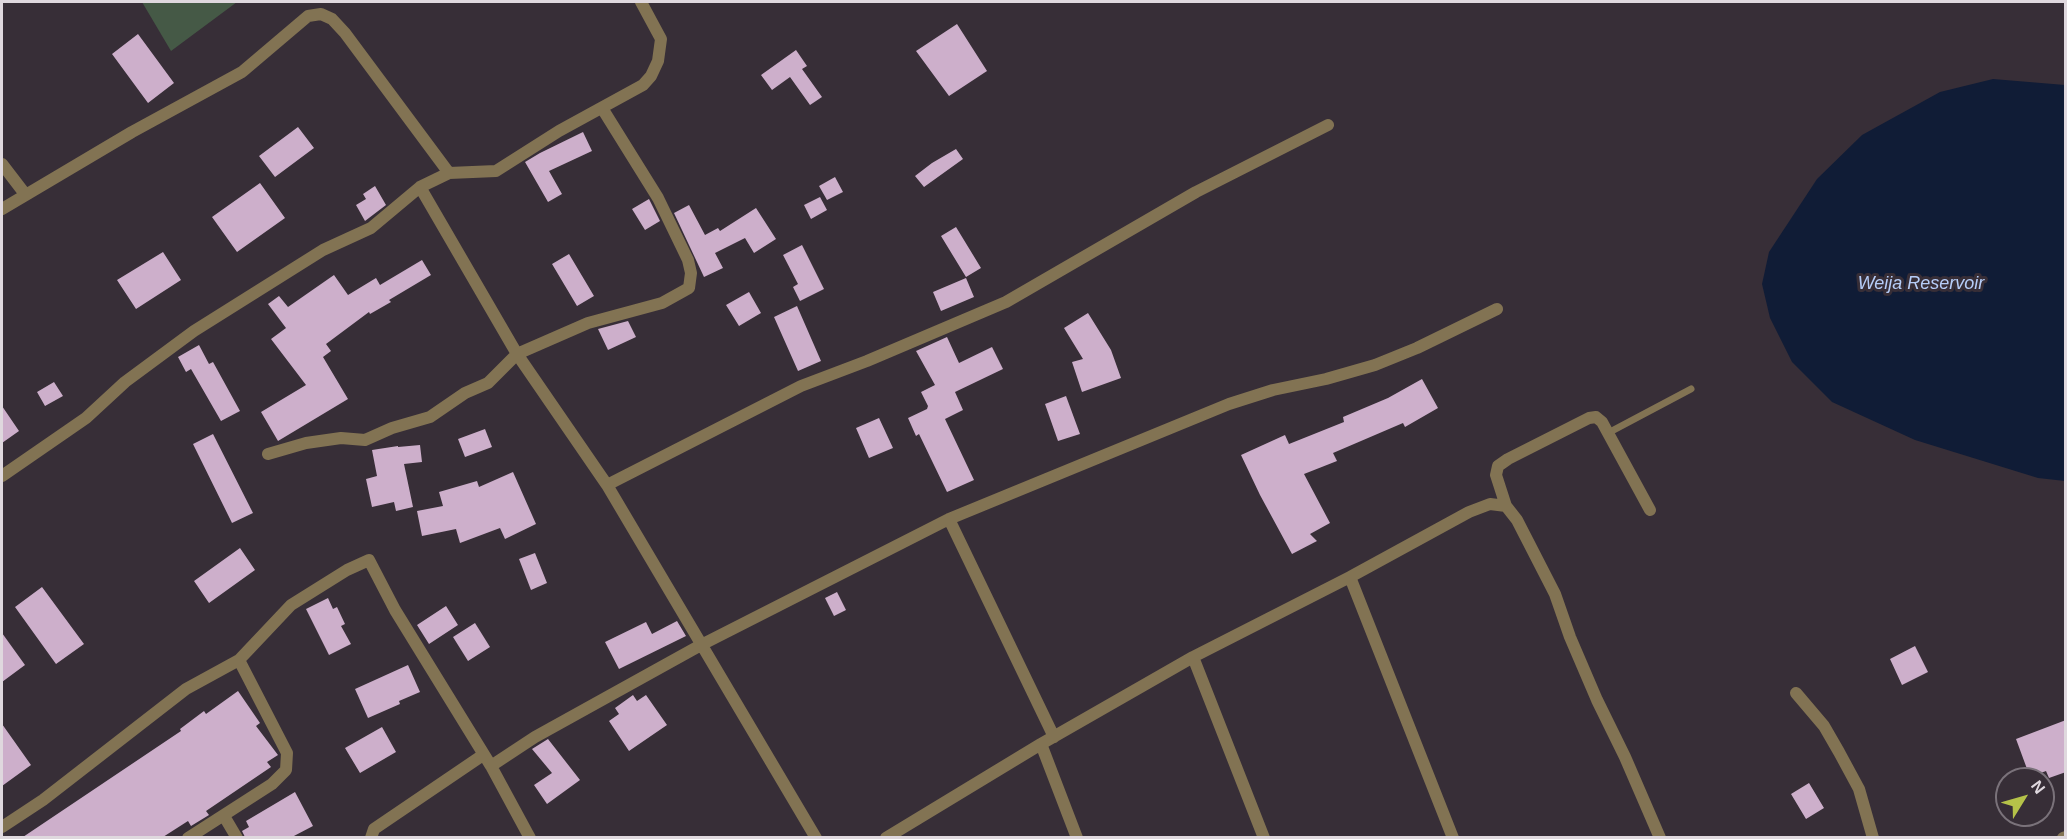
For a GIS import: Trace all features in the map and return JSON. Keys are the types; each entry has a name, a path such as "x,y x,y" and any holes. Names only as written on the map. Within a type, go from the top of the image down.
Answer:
{"street":[{"path":"2,476 86,418 125,382 194,331 323,250 371,228 420,187 449,173 496,171 560,131 643,85 651,76 658,61 661,39 641,2"},
{"path":"2,209 132,132 242,72 308,16 321,14 332,19 345,33 449,173"},
{"path":"268,454 306,443 341,438 365,440 392,428 430,417 465,393 488,383 517,354 588,323 662,303 689,288 691,273 688,260 658,198 602,108"},
{"path":"607,485 801,386 939,332 1006,302 1196,192 1328,125"},
{"path":"2,164 25,194"},
{"path":"420,187 517,354 607,485 816,837"},
{"path":"491,766 535,737 701,645 949,519 1229,404 1273,390 1345,373 1417,348 1497,309"},
{"path":"1650,510 1602,422 1596,417 1589,418 1498,466 1496,475 1506,506 1517,520 1555,594 1593,689 1660,837"},
{"path":"886,837 1041,744 1193,657 1350,577 1469,512 1490,504 1506,506"},
{"path":"949,519 1054,737"},
{"path":"2,826 43,800 186,689 239,660 291,605 347,570 369,560 395,610 491,766 530,837"},
{"path":"1350,577 1453,837"},
{"path":"1193,657 1264,837"},
{"path":"188,837 272,784 286,770 286,753 283,745 239,660"},
{"path":"1796,693 1824,726 1859,789 1873,837"},
{"path":"1041,744 1077,837"},
{"path":"371,837 374,829 483,755"},
{"path":"224,816 237,837"}],"lane":[{"path":"1608,433 1691,389"}],"green space":[{"path":"142,2 237,2 171,51"}],"water":[{"name":"Weija Reservoir","path":"1993,79 2065,85 2065,481 2038,478 1915,440 1832,402 1792,362 1770,318 1762,284 1769,252 1817,179 1862,135 1940,92"}],"building":[{"path":"957,24 987,71 949,96 916,51"},
{"path":"138,34 174,83 148,103 112,54"},
{"path":"796,50 807,66 802,69 822,97 810,105 790,77 772,90 761,75"},
{"path":"298,127 314,148 275,177 259,156"},
{"path":"583,132 592,151 549,171 562,194 548,202 525,162"},
{"path":"956,149 963,159 924,187 915,176"},
{"path":"835,177 843,192 827,200 819,186"},
{"path":"260,183 285,218 237,252 212,217"},
{"path":"375,186 386,205 365,221 356,205 366,199 363,194"},
{"path":"820,197 827,210 811,219 804,205"},
{"path":"649,199 660,221 645,230 632,209"},
{"path":"689,205 705,235 718,228 720,231 756,208 776,239 754,253 745,238 715,253 723,268 704,277 674,213"},
{"path":"956,227 981,268 966,277 941,236"},
{"path":"802,245 824,289 800,301 793,287 798,284 783,255"},
{"path":"163,252 181,280 136,309 117,280"},
{"path":"569,254 594,296 577,306 552,264"},
{"path":"422,260 431,275 389,300 391,302 370,314 369,312 326,344 331,351 323,357 348,399 278,441 261,412 306,385 271,339 286,328 268,304 279,296 288,307 334,275 348,295 376,278 380,285"},
{"path":"966,278 974,297 941,311 933,292"},
{"path":"749,292 761,313 739,326 726,305"},
{"path":"797,306 821,361 798,371 774,317"},
{"path":"1088,313 1111,350 1121,378 1082,392 1072,362 1083,359 1064,328"},
{"path":"628,321 636,337 608,350 598,329"},
{"path":"947,337 959,363 992,347 1003,369 955,392 963,410 945,419 974,480 947,492 919,434 916,436 908,418 927,409 928,406 921,392 935,385 916,351"},
{"path":"199,345 209,364 213,362 240,411 221,421 191,369 186,372 178,357"},
{"path":"1422,379 1438,408 1405,427 1403,423 1333,453 1337,461 1304,474 1330,523 1310,534 1317,541 1292,554 1241,455 1285,435 1289,444 1344,422 1343,417 1388,398"},
{"path":"54,382 63,396 45,406 37,392"},
{"path":"1066,396 1080,434 1058,441 1045,404"},
{"path":"2,406 19,431 2,443"},
{"path":"879,418 893,448 869,458 856,428"},
{"path":"485,429 492,447 465,457 458,439"},
{"path":"213,434 253,513 232,523 193,444"},
{"path":"420,445 422,462 404,464 413,507 396,511 394,502 372,507 366,479 377,476 372,450"},
{"path":"513,472 536,524 505,539 500,528 460,543 456,529 422,536 417,511 443,506 439,492 477,481 479,487"},
{"path":"240,548 255,570 209,603 194,581"},
{"path":"535,553 547,583 531,590 519,559"},
{"path":"42,587 84,644 56,664 15,607"},
{"path":"837,592 846,610 834,616 825,598"},
{"path":"328,598 333,609 337,607 345,624 341,626 351,644 329,655 306,609"},
{"path":"446,606 458,625 429,644 417,625"},
{"path":"677,621 686,636 619,669 605,642 646,622 652,634"},
{"path":"475,623 490,647 468,661 453,637"},
{"path":"2,633 25,665 2,682"},
{"path":"1915,646 1928,672 1902,685 1890,659"},
{"path":"408,665 420,692 368,718 355,689"},
{"path":"238,691 260,723 256,726 278,755 267,762 271,767 206,811 209,815 191,826 188,821 163,837 23,837 181,731 180,729 204,711 206,714"},
{"path":"633,695 637,701 646,695 667,725 629,751 609,721 619,714 615,708"},
{"path":"2066,720 2066,772 2055,776 2055,767 2026,767 2016,739"},
{"path":"2,724 31,765 2,786"},
{"path":"382,727 396,752 360,773 345,748"},
{"path":"548,739 580,780 547,804 534,785 552,773 532,749"},
{"path":"1809,783 1824,808 1806,819 1791,794"},
{"path":"295,792 313,826 292,837 245,837 242,831 249,827 246,821"}]}
